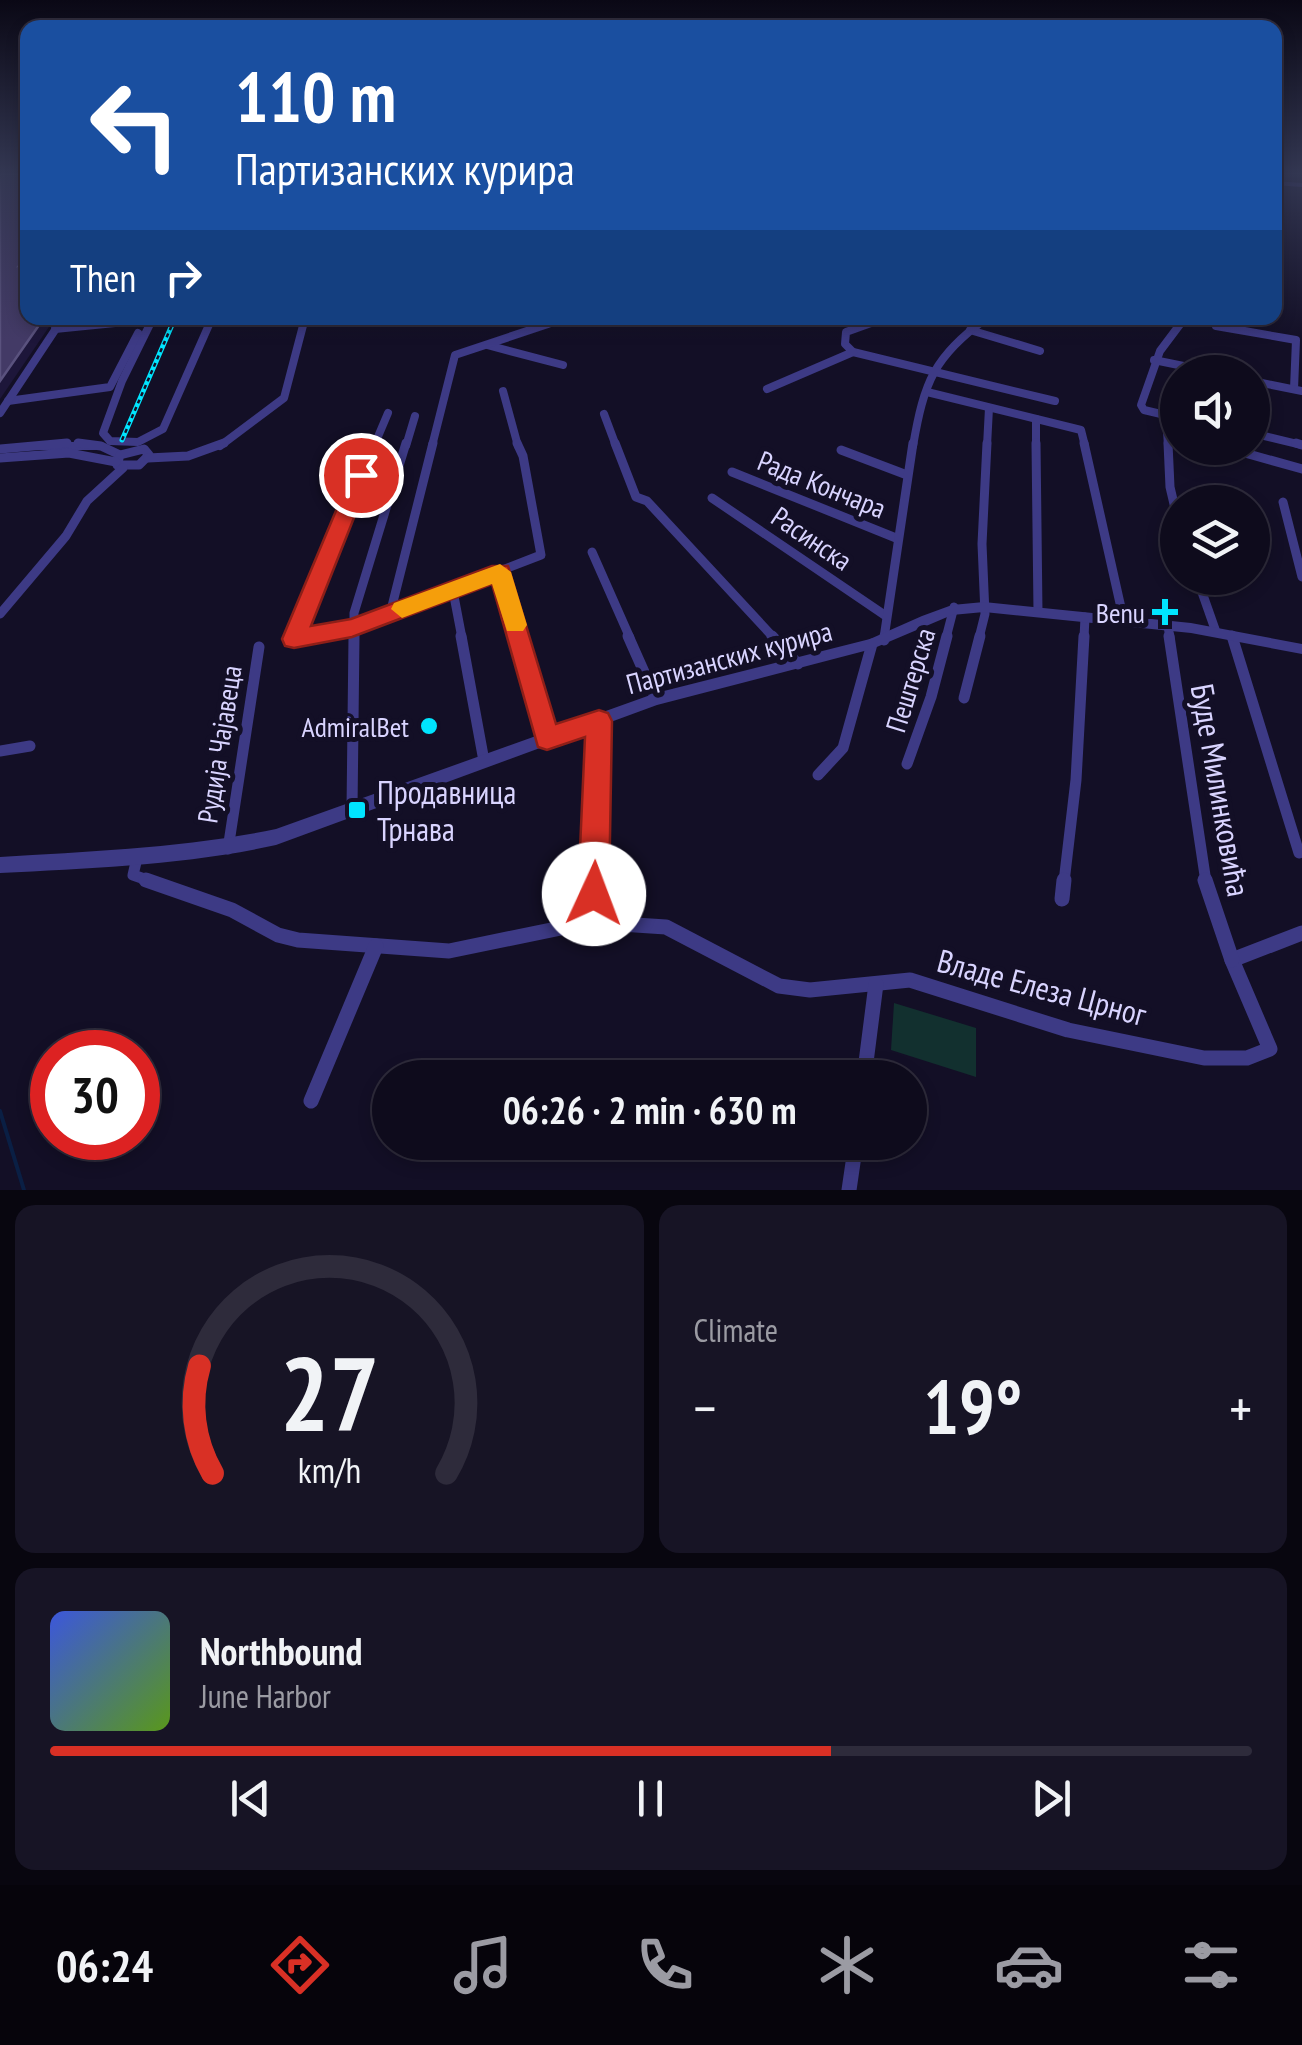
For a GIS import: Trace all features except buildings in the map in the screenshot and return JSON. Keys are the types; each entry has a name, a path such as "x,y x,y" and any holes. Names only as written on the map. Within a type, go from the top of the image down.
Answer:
{"street":[{"path":"0,413 58,325"},
{"path":"55,329 89,325"},
{"path":"8,401 110,387 144,325"},
{"path":"145,325 103,433 110,441 138,442 163,429 209,325"},
{"path":"0,458 69,453 140,464 148,458 201,456 223,447 284,398 303,325"},
{"path":"390,614 455,355 545,325"},
{"path":"866,325 846,332 845,344 853,352 1055,400"},
{"path":"818,776 843,748 886,616 907,475 927,392 938,361 977,325"},
{"path":"1160,413 1141,408 1154,360 1168,335 1179,325"},
{"path":"1216,326 1296,340 1298,390 1270,384"},
{"path":"970,330 1040,350"},
{"path":"487,345 563,365"},
{"path":"768,389 853,352"},
{"path":"1154,360 1160,361"},
{"path":"388,413 294,639 352,628 541,556 522,456 511,430 503,390"},
{"path":"927,392 1081,430 1124,620"},
{"path":"964,698 986,614 982,544 989,408"},
{"path":"604,414 636,497 647,501 798,664"},
{"path":"352,810 352,628 384,509 415,416"},
{"path":"1036,419 1038,612"},
{"path":"1270,437 1302,445"},
{"path":"0,448 73,443 100,446 120,462"},
{"path":"0,614 66,536 86,502 120,462 139,448 149,452 148,458"},
{"path":"841,450 907,475"},
{"path":"1270,459 1302,468"},
{"name":"Рада Кончара","path":"732,472 896,538"},
{"name":"Расинска","path":"712,498 886,616"},
{"path":"1283,502 1302,577"},
{"path":"592,552 656,699"},
{"path":"500,572 547,738"},
{"path":"453,591 484,761"},
{"path":"1205,595 1224,634 1299,853"},
{"name":"Партизанских курира","path":"0,865 228,849 352,810 656,699 878,642 934,613 954,608 984,607 1124,620 1302,649"},
{"name":"Пештерска","path":"907,764 932,697 954,608"},
{"path":"1062,899 1076,780 1084,617"},
{"name":"Буде Милинковића","path":"1168,626 1203,873 1232,960"},
{"name":"Рудија Чајавеца","path":"228,849 259,648"},
{"path":"590,922 599,721"},
{"path":"0,751 30,746"},
{"name":"Владе Елеза Црног","path":"138,858 133,876 232,910 278,935 449,951 590,922 666,928 779,986 810,990 910,980 1068,1030 1204,1058 1248,1058 1270,1048 1232,960"},
{"path":"1232,960 1302,932"},
{"path":"311,1101 376,946"},
{"path":"866,1060 876,984"},
{"path":"850,1190 854,1160"}],"green space":[{"path":"894,1003 976,1028 976,1077 927,1060 891,1050"}],"waterway":[{"path":"0,1111 24,1190"}],"railway":[{"path":"122,440 172,325"}],"slow traffic":[{"path":"402,609 500,572 515,625"}],"place":[{"name":"Benu","path":"1165,612"},
{"name":"AdmiralBet","path":"429,726"},
{"name":"Продавница Трнава","path":"357,810"}],"route":[{"path":"361,475 294,639 352,628 500,572 547,738 599,721 594,894"}]}
